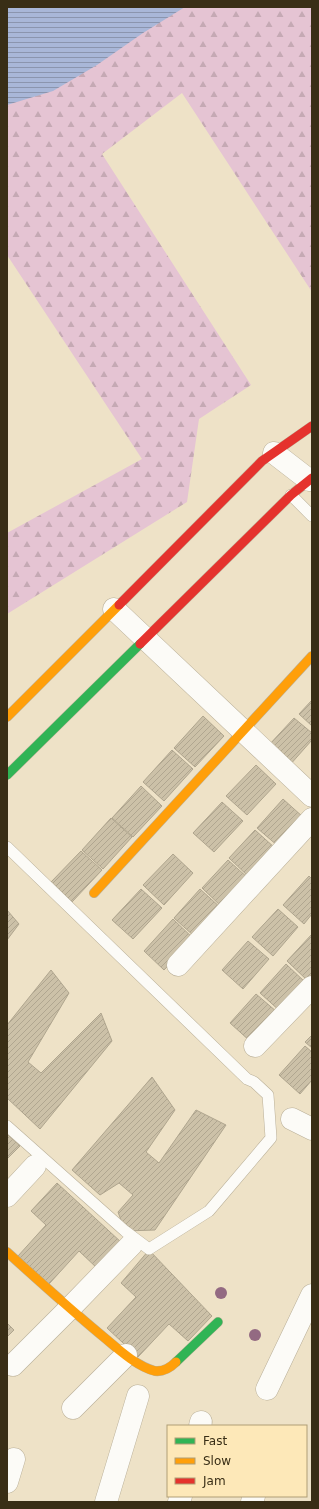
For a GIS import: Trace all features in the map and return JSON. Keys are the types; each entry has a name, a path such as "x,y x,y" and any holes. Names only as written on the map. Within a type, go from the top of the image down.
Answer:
{"street":[{"path":"7,717 262,461 312,426"},
{"path":"7,775 145,638 310,479 274,453"},
{"path":"114,609 312,796"},
{"path":"94,893 312,656"},
{"path":"178,965 312,819"},
{"path":"255,1046 312,987"},
{"path":"292,1119 312,1129"},
{"path":"7,1196 34,1166"},
{"path":"13,1365 132,1244"},
{"path":"7,1252 69,1309 126,1355 156,1371 169,1369 218,1322"},
{"path":"267,1389 312,1295"},
{"path":"73,1408 126,1355"},
{"path":"106,1502 138,1396"},
{"path":"7,1482 14,1458"}],"lane":[{"path":"291,496 312,516"},
{"path":"7,847 247,1079 254,1082 268,1095 271,1138 209,1211 149,1249 125,1230 7,1126"}],"green space":[{"path":"7,7 312,7 312,292 182,93 102,154 251,385 199,419 187,502 7,614 7,533 142,459 7,255"}],"water":[{"path":"7,7 185,7 143,33 97,65 53,91 7,105"}],"building":[{"path":"312,700 312,726 299,714"},
{"path":"203,716 224,736 195,767 174,748"},
{"path":"294,718 312,733 312,740 289,766 268,746"},
{"path":"172,750 193,769 164,801 143,782"},
{"path":"256,765 276,784 247,815 226,796"},
{"path":"141,786 162,806 133,837 112,818"},
{"path":"283,799 303,817 278,846 257,828"},
{"path":"222,802 243,821 214,852 193,833"},
{"path":"111,818 132,837 103,869 82,850"},
{"path":"255,830 275,848 250,878 229,858"},
{"path":"81,851 102,870 72,902 51,882"},
{"path":"173,854 193,873 164,905 143,885"},
{"path":"228,860 248,878 223,908 202,888"},
{"path":"309,876 312,879 312,914 304,924 283,905"},
{"path":"141,889 162,908 133,939 112,920"},
{"path":"200,889 221,908 195,937 174,918"},
{"path":"278,909 298,927 273,956 252,937"},
{"path":"7,910 19,924 7,940"},
{"path":"173,919 194,939 164,970 144,951"},
{"path":"312,934 312,976 308,981 287,961"},
{"path":"248,941 269,959 243,989 222,970"},
{"path":"286,964 306,983 281,1012 260,993"},
{"path":"51,970 69,993 28,1062 41,1073 101,1013 112,1041 40,1129 7,1098 7,1025"},
{"path":"256,994 277,1012 251,1042 230,1023"},
{"path":"312,1035 312,1048 305,1042"},
{"path":"305,1046 312,1052 312,1080 300,1094 279,1075"},
{"path":"152,1077 175,1110 146,1152 159,1163 196,1110 226,1125 155,1230 125,1231 118,1212 133,1195 119,1183 100,1195 72,1170"},
{"path":"7,1134 20,1146 7,1159"},
{"path":"57,1183 122,1243 98,1269 79,1251 49,1284 18,1256 46,1225 31,1211"},
{"path":"149,1250 212,1316 188,1341 169,1324 138,1357 107,1328 136,1297 121,1283"},
{"path":"7,1323 14,1330 7,1337"}],"traffic: fast":[{"path":"7,775 140,644"},
{"path":"176,1362 218,1322"}],"traffic: slow":[{"path":"7,717 119,605"},
{"path":"94,893 312,656"},
{"path":"7,1252 81,1318 135,1362 155,1371 167,1369 176,1362"}],"traffic: jam":[{"path":"119,605 262,461 312,426"},
{"path":"140,644 291,495 312,478"}]}
